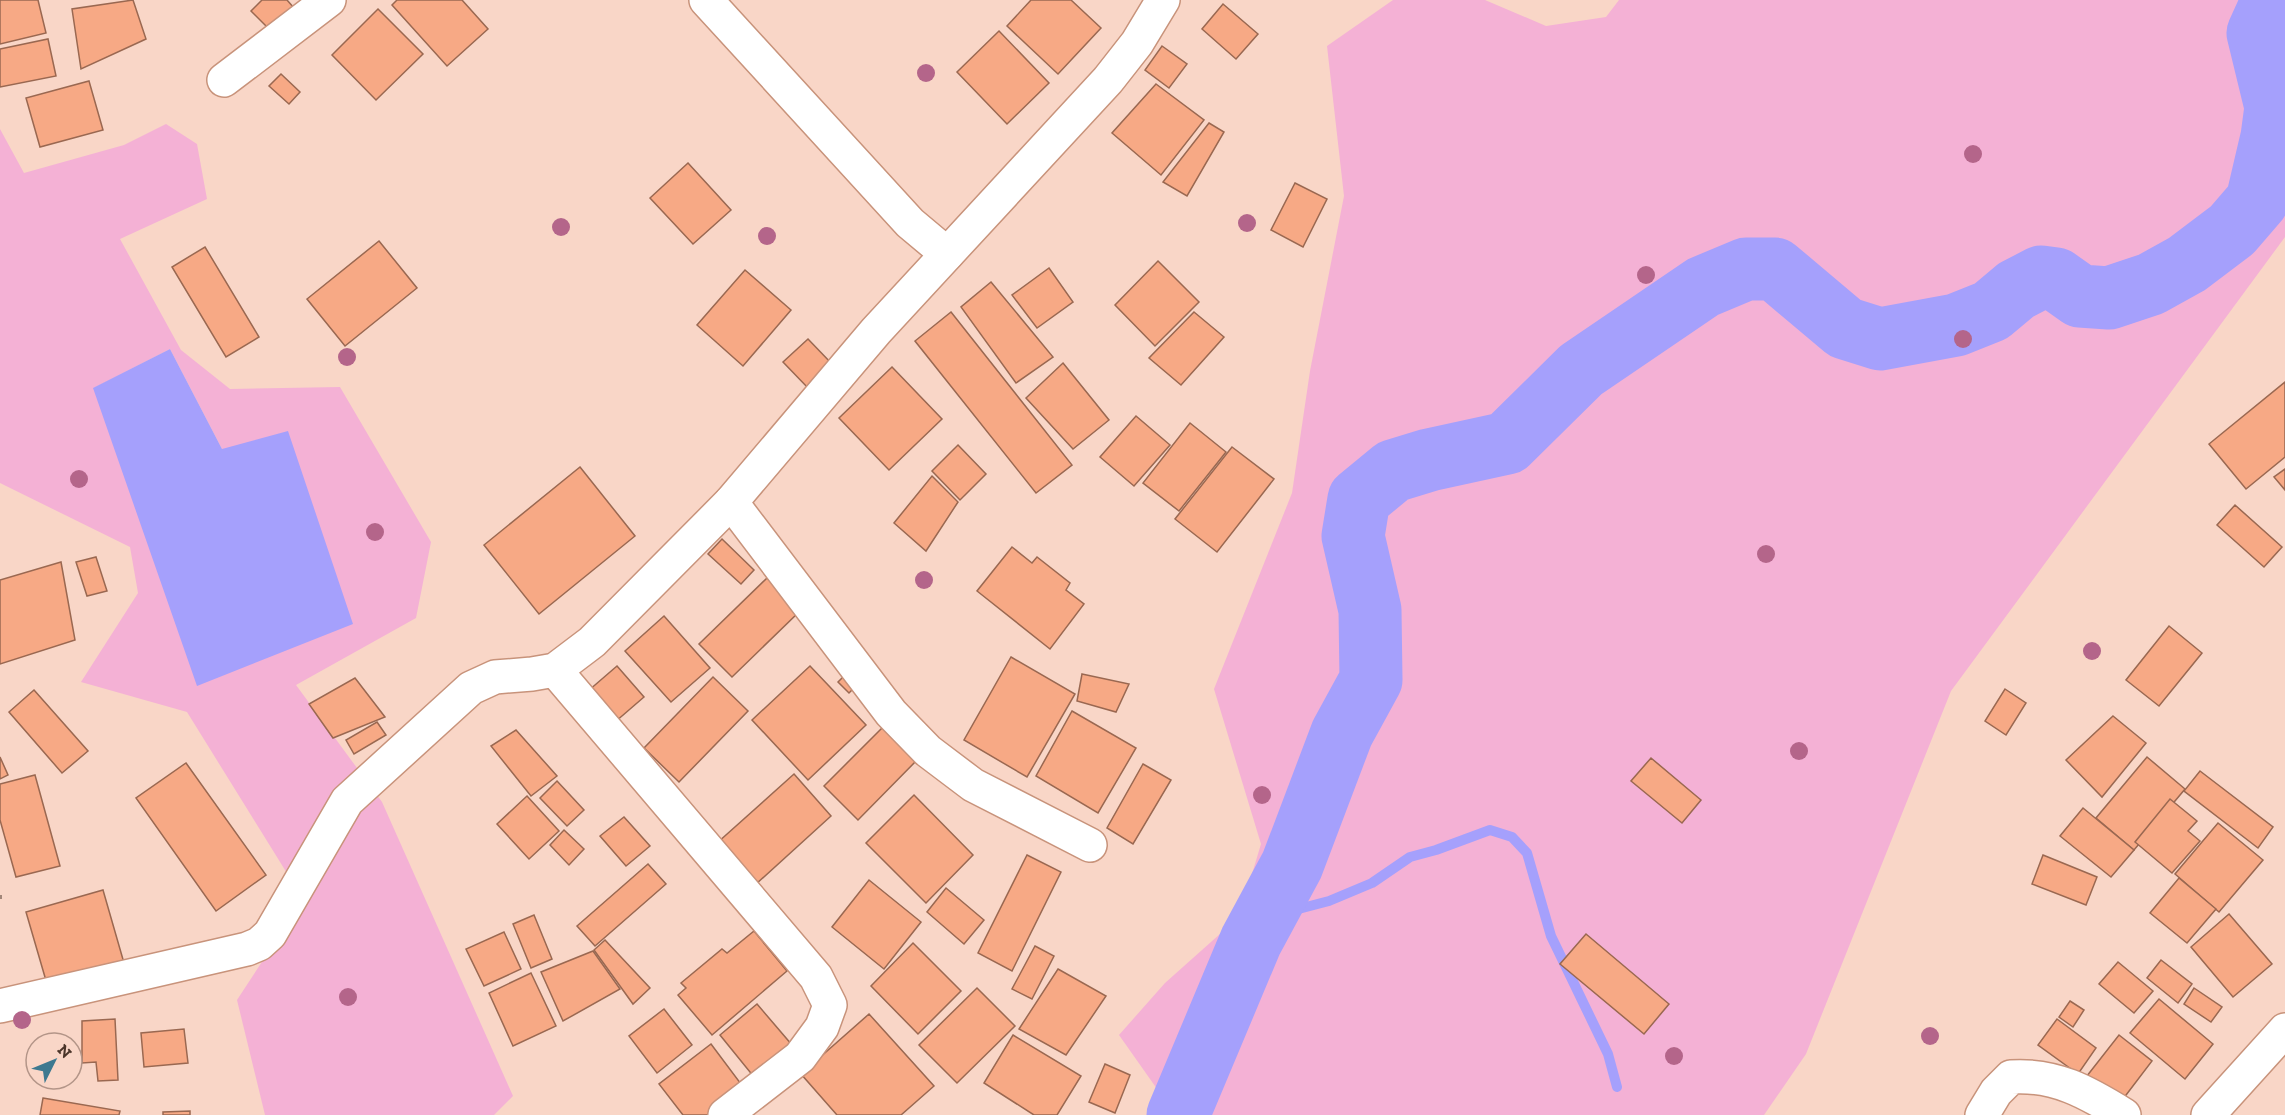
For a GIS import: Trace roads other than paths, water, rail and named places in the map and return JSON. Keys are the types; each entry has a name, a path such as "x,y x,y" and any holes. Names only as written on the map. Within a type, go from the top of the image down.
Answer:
{"street":[{"path":"224,80 329,0"},
{"path":"706,0 910,223 947,254"},
{"path":"0,1006 247,949 259,944 270,934 347,801 471,688 495,677 555,670 592,642 731,502 876,331 1108,80 1137,43 1163,0"},
{"path":"731,502 891,713 928,751 973,785 1090,844"},
{"path":"555,670 816,977 830,1005 822,1027 800,1057 725,1115"},
{"path":"2208,1115 2285,1030"},
{"path":"1982,1115 1996,1092 2011,1077 2031,1076 2073,1085 2124,1115"}],"waterway":[{"path":"1178,1115 1251,941 1292,865 1342,733 1371,680 1370,610 1353,536 1359,499 1393,471 1429,460 1507,443 1581,370 1703,287 1746,269 1775,269 1845,328 1880,339 1956,325 1991,311 2016,290 2041,277 2056,279 2080,296 2109,298 2151,284 2187,264 2232,230 2257,201 2272,137 2276,107 2258,33 2273,0"},
{"path":"1287,912 1329,901 1372,883 1410,857 1490,830 1512,837 1527,853 1551,936 1608,1054 1617,1087"}]}
